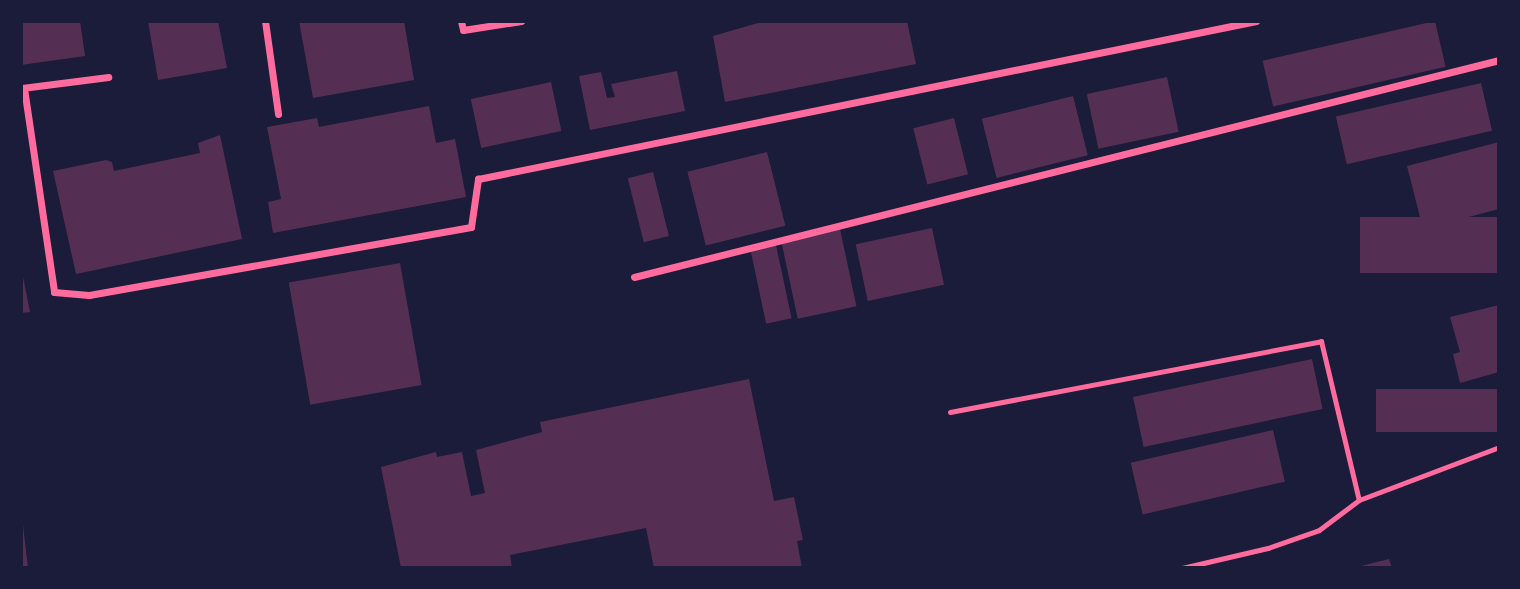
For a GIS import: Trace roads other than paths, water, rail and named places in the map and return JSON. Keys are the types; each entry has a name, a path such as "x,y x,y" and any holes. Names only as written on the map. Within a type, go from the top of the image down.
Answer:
{"street":[{"path":"265,21 278,114"},
{"path":"461,21 463,30 521,21"},
{"path":"108,77 23,88 54,292 89,295 471,227 478,178 1256,21"},
{"path":"634,277 1499,60"}],"lane":[{"path":"950,412 1321,341 1359,500"},
{"path":"1182,568 1268,548 1319,530 1359,500 1499,447"}]}
